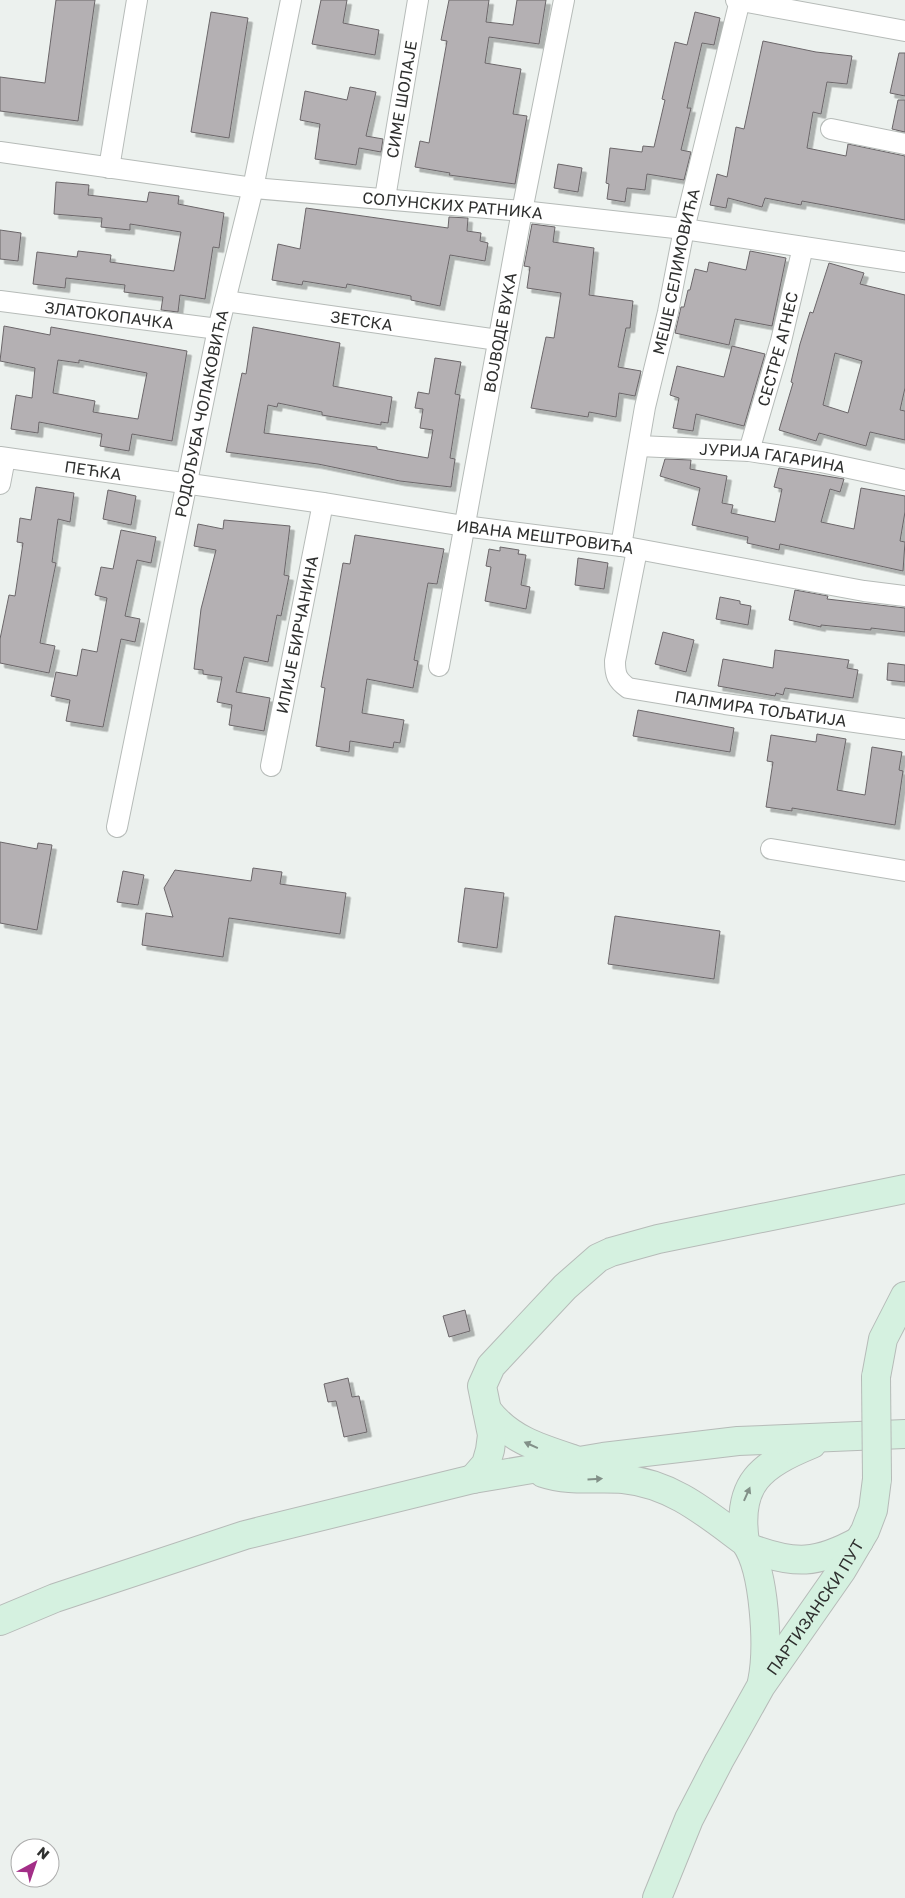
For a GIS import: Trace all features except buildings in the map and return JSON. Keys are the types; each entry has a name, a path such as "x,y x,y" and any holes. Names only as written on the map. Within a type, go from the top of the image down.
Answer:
{"main road":[{"path":"473,1479 486,1464 490,1450 492,1435 482,1386 491,1366 565,1287 598,1258 611,1252 658,1239 905,1189"},
{"path":"871,1197 905,1203"},
{"name":"ПАРТИЗАНСКИ ПУТ","path":"657,1898 689,1818 761,1686 842,1570 859,1541 873,1510 877,1479 876,1377 883,1339 905,1296"},
{"path":"487,1410 506,1430 520,1440 577,1461"},
{"path":"0,1621 55,1598 236,1537 473,1479 577,1461 738,1441 905,1434"},
{"path":"761,1686 766,1654 765,1626 761,1596 747,1545 743,1506 749,1489 761,1472 785,1455 828,1438"},
{"path":"530,1469 551,1476 576,1480 623,1479 653,1485 687,1499 747,1545 774,1556 807,1560 833,1555 859,1541"}],"street":[{"path":"109,168 137,0"},
{"name":"РОДОЉУБА ЧОЛАКОВИЋА","path":"117,827 185,485 218,329 253,188 291,0"},
{"name":"СИМЕ ШОЛАЈЕ","path":"385,198 418,0"},
{"name":"ВОЈВОДЕ ВУКА","path":"439,666 522,211 564,0"},
{"path":"739,0 905,31"},
{"name":"МЕШЕ СЕЛИМОВИЋА","path":"618,680 615,673 616,646 629,548 639,446 684,229 739,0"},
{"path":"832,130 905,144"},
{"name":"СОЛУНСКИХ РАТНИКА","path":"0,152 253,188 522,211 684,229 905,262"},
{"name":"СЕСТРЕ АГНЕС","path":"749,450 781,341 804,247"},
{"name":"ЗЛАТОКОПАЧКА","path":"0,301 218,329"},
{"name":"ЗЕТСКА","path":"225,301 498,340"},
{"name":"ЈУРИЈА ГАГАРИНА","path":"639,446 749,450 820,462 905,480"},
{"path":"0,484 2,457"},
{"name":"ПЕЋКА","path":"2,457 185,485"},
{"name":"ИВАНА МЕШТРОВИЋА","path":"185,485 323,503 464,526 629,548 905,596"},
{"name":"ИЛИЈЕ БИРЧАНИНА","path":"271,766 323,503"},
{"name":"ПАЛМИРА ТОЉАТИЈА","path":"618,680 628,688 725,704 905,728"},
{"path":"771,849 905,871"}]}
